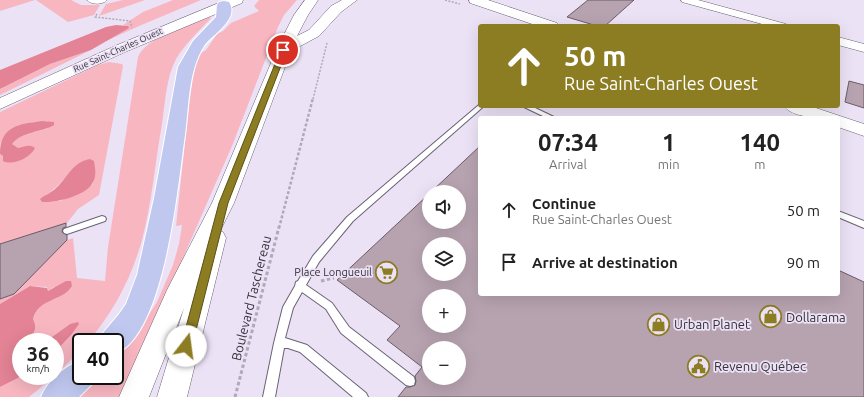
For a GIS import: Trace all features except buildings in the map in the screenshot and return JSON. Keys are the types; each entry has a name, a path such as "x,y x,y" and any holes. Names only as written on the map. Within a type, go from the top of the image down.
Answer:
{"highway":[{"path":"121,333 137,310 150,275 165,198 186,67 198,44 223,18 231,2"},
{"path":"56,397 72,383"}],"street":[{"path":"92,0 102,0"},
{"path":"120,48 181,13 211,0"},
{"path":"134,397 179,290 223,203 283,50 294,27 312,0"},
{"path":"283,50 314,32 336,9 350,0"},
{"path":"464,0 491,6"},
{"path":"475,0 546,24"},
{"path":"686,0 775,24"},
{"name":"Rue Saint-Charles Ouest","path":"0,104 120,48 231,2"},
{"path":"840,42 864,48"},
{"path":"799,108 823,116"},
{"path":"840,122 864,130"},
{"path":"172,397 202,290 223,203"}],"lane":[{"path":"269,397 279,343 288,307 299,285 316,259 350,219 479,108"},
{"path":"530,108 548,116"},
{"path":"840,215 864,225"},
{"path":"67,230 102,218"},
{"path":"299,285 329,306 345,330 410,381"},
{"path":"279,343 288,343 303,348 362,397"}],"path":[{"path":"95,17 130,21"},
{"name":"Boulevard Taschereau","path":"235,397 329,38"}],"shaded area":[{"path":"0,0 35,0 0,11"},
{"path":"36,0 71,0 81,5 100,5 94,15 68,22"},
{"path":"123,0 145,0 99,16 106,4"},
{"path":"173,0 201,0 106,41 128,26 123,25 143,12"},
{"path":"259,0 297,0 284,15 278,27 232,146 122,397 79,397 91,385 124,385 124,349 136,335 157,302 173,265 179,244 182,225 176,226 189,105 197,60 217,34 223,31 231,23 259,11 254,6"},
{"path":"209,17 211,18 183,48 176,59 170,74 166,91 148,211 137,255 117,301 95,333 72,333 72,359 64,367 64,342 71,335 70,324 58,333 34,333 35,323 33,319 36,311 42,305 58,298 54,287 48,291 47,287 30,286 0,304 0,299 14,294 0,244 0,154 3,156 26,146 18,148 12,144 15,140 24,135 48,128 48,121 32,122 1,142 0,147 0,112 98,65 109,62 122,64 123,66 99,195 78,209 48,247 73,238 77,278 105,281 108,247 138,57 150,43 169,32","holes":["81,162 93,184 88,188 60,201 46,195"]},
{"path":"116,25 128,26 129,28 91,50 50,64 0,89 0,70 106,27"},
{"path":"91,50 0,95 0,89 50,64"},
{"path":"42,121 54,122 54,125 49,128 26,134 12,144 18,148 31,146 35,148 33,152 16,162 3,161 3,156 0,154 1,145 3,137 7,132 19,125"},
{"path":"90,159 94,161 95,177 90,187 78,195 70,198 42,202 40,199 59,186 74,167"},
{"path":"66,281 71,281 72,286 68,291 40,307 36,312 33,319 35,323 34,333 12,333 12,381 0,387 0,304 30,286 47,288 48,291"},
{"path":"78,322 79,324 64,342 64,333 58,333 70,324"},
{"path":"12,381 12,385 44,385 29,397 0,397 0,387"}],"place":[{"name":"Place Longueuil","path":"387,272"},
{"name":"Dollarama","path":"770,317"},
{"name":"Urban Planet","path":"659,324"},
{"name":"Revenu Québec","path":"699,366"}],"route":[{"path":"186,346 202,290 223,203 283,50"}]}
